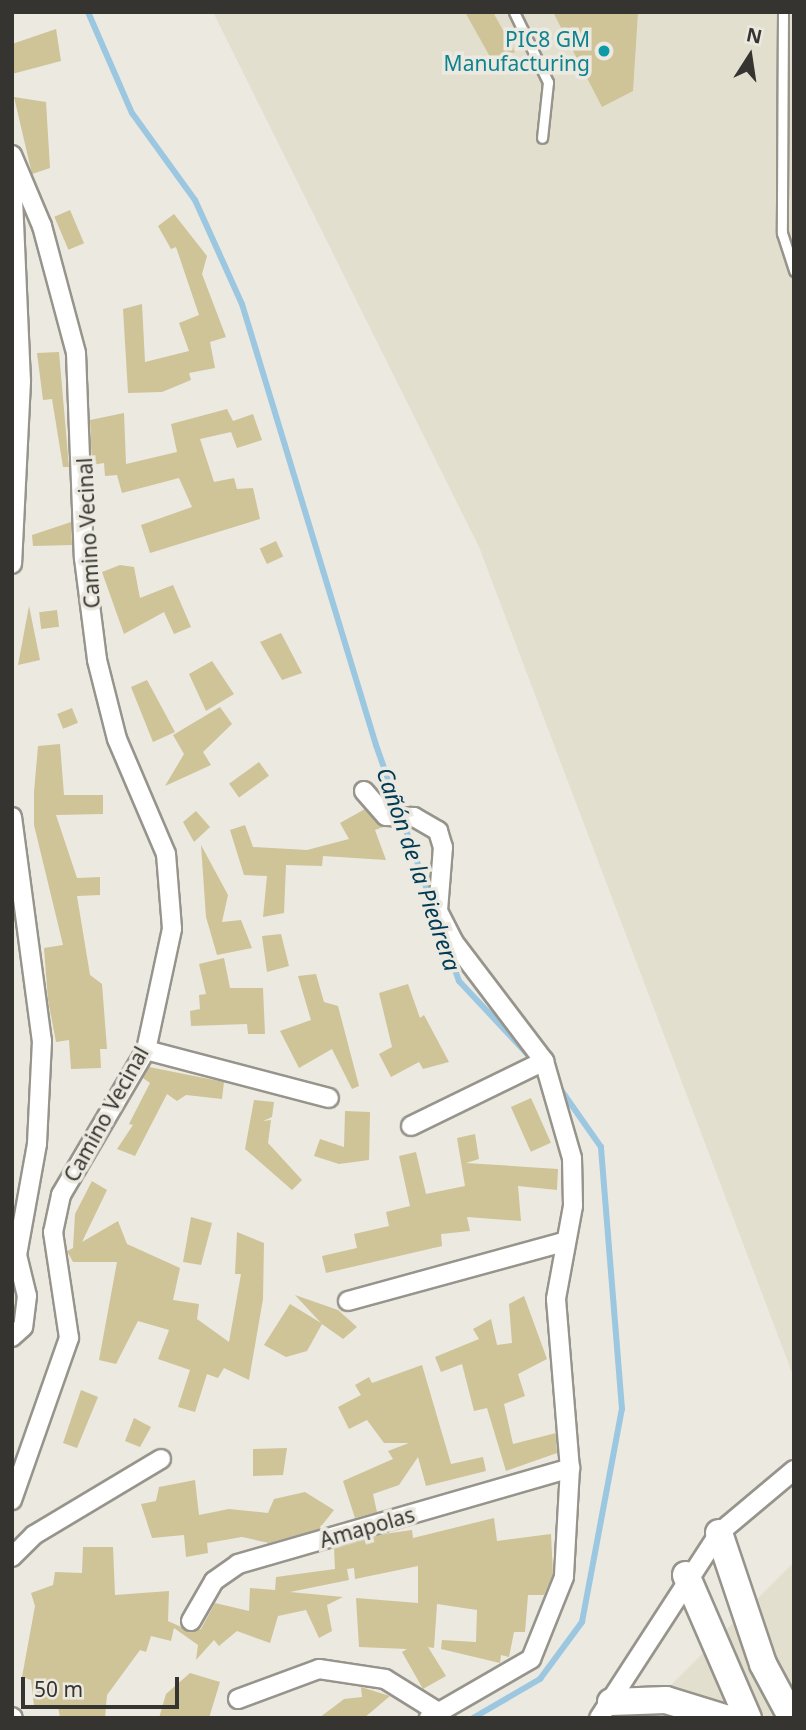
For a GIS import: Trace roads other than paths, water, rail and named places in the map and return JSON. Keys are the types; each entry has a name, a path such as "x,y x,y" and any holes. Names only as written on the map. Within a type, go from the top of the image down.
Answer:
{"main road":[{"path":"719,1533 763,1664 793,1718"},
{"path":"686,1575 748,1718"},
{"path":"605,1710 666,1700 725,1718"}],"street":[{"name":"Camino Vecinal","path":"12,155 42,226 76,352 84,558 97,660 117,739 166,854 172,889 173,929 146,1050 61,1195 52,1232 69,1338 12,1500"},
{"path":"12,176 20,470 12,564"},
{"path":"238,1699 319,1669 385,1679 434,1715 531,1659 545,1637 564,1577 569,1468 556,1311 562,1242 573,1206 572,1158 544,1061 453,941 439,911 443,847 438,831 414,817 387,816 364,791"},
{"path":"12,817 42,1041 37,1144 17,1255 27,1296 23,1327 12,1336"},
{"path":"146,1050 329,1098"},
{"path":"411,1126 544,1061"},
{"path":"348,1301 562,1242"},
{"path":"12,1557 34,1535 161,1459"},
{"name":"Amapolas","path":"191,1621 214,1581 238,1564 569,1468"},
{"path":"605,1710 686,1575 719,1533 794,1470"}],"lane":[{"path":"514,12 548,82 542,138"},
{"path":"783,12 782,233 794,271"}],"waterway":[{"name":"Cañón de la Piedrera","path":"88,12 132,113 195,200 242,304 376,745 433,907"},
{"name":"Cañón de la Piedrera","path":"444,940 459,981 532,1059"},
{"name":"Cañón de la Piedrera","path":"473,1718 540,1679 582,1622 622,1409 601,1147 559,1087"}],"place":[{"name":"PIC8 GM Manufacturing","path":"604,51"}]}
